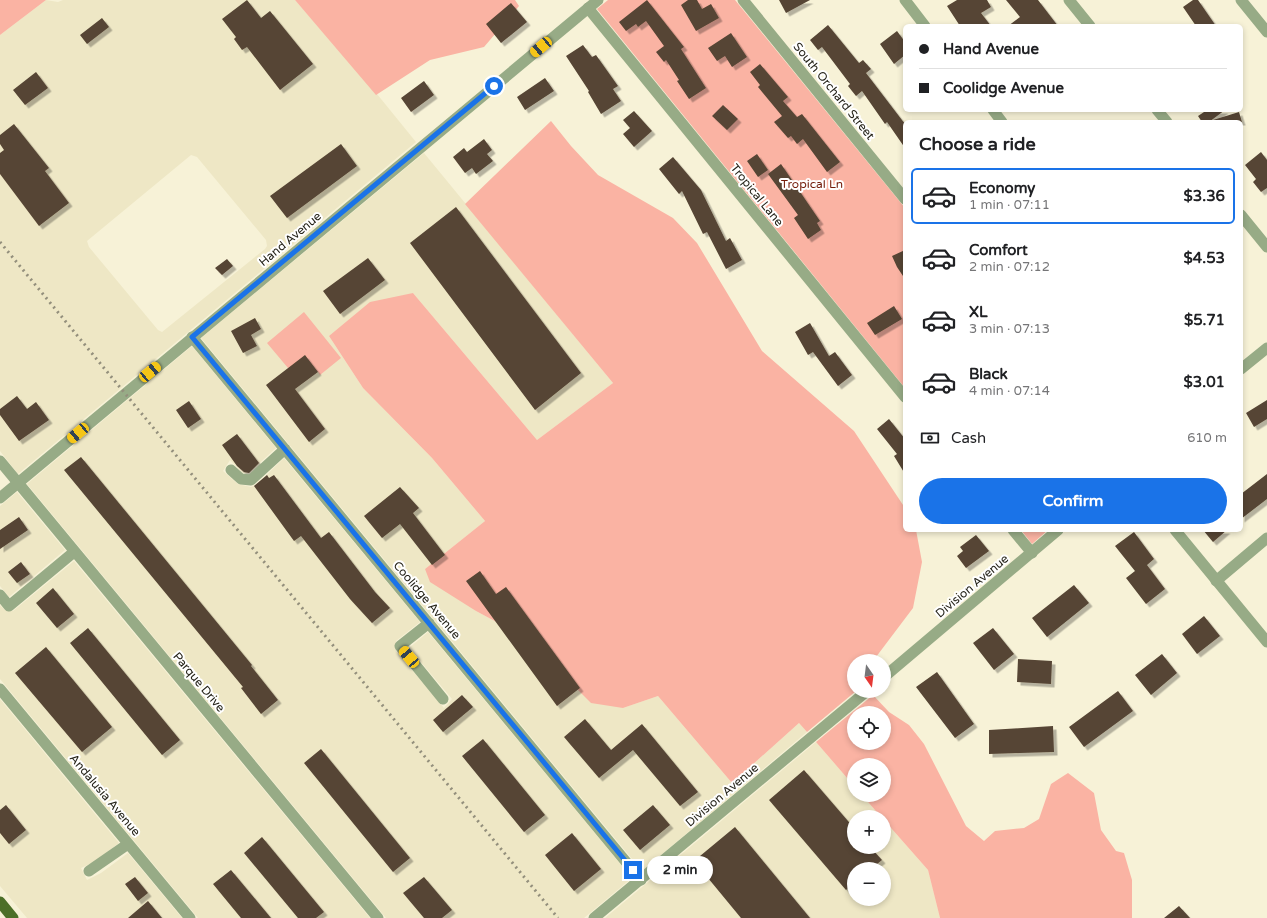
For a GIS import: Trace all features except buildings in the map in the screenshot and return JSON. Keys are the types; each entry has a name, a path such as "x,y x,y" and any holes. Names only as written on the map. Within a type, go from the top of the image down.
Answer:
{"main road":[{"path":"0,902 13,918"}],"street":[{"name":"Hand Avenue","path":"0,498 598,0"},
{"name":"South Orchard Street","path":"743,0 903,197"},
{"path":"904,0 923,24"},
{"path":"1069,0 1088,24"},
{"path":"1241,0 1267,32"},
{"name":"Tropical Lane","path":"588,8 903,396"},
{"path":"1159,112 1165,120"},
{"path":"1243,217 1267,247"},
{"name":"Coolidge Avenue","path":"192,337 641,880"},
{"path":"1243,368 1267,348"},
{"path":"231,470 241,479 252,480 284,449"},
{"name":"Parque Drive","path":"0,461 378,918"},
{"path":"1015,532 1032,553"},
{"name":"Division Avenue","path":"891,671 1056,532"},
{"path":"1177,532 1267,642"},
{"path":"1216,581 1267,538"},
{"path":"0,595 9,606 74,552"},
{"path":"429,623 400,646 444,699"},
{"name":"Andalusia Avenue","path":"0,689 190,918"},
{"name":"Division Avenue","path":"594,918 859,698"},
{"path":"89,871 97,868 128,844"}],"shaded area":[{"path":"46,0 58,2 63,0 295,0 377,94 416,142 18,474 0,451 0,35","holes":["191,155 197,157 266,240 267,246 162,332 158,330 89,247 87,241"]},
{"path":"424,153 613,383 537,440 413,293 329,336 363,388 432,458 485,521 425,569 476,611 541,646 623,708 658,696 732,783 799,723 807,732 642,871 201,338"},
{"path":"192,346 276,448 249,473 243,473 230,460 223,471 238,484 251,487 256,485 284,458 420,622 396,641 396,651 444,708 452,699 409,648 428,632 632,878 584,918 386,918 27,484"},
{"path":"17,492 65,550 9,597 0,586 0,506"},
{"path":"74,561 370,918 198,918 0,679 0,605 5,610 13,611"},
{"path":"0,699 119,843 94,862 81,868 87,880 101,873 128,853 182,918 27,918 0,886"},
{"path":"816,742 847,778 847,802 868,802 875,810 847,810 847,854 891,854 891,828 928,870 940,918 605,918"}],"green space":[{"path":"0,0 46,0 0,35"},
{"path":"295,0 515,0 519,6 484,47 430,60 376,95"},
{"name":"Tropical Ln","path":"608,0 735,0 903,206 903,386 597,9"},
{"path":"551,121 571,146 598,175 673,218 697,243 762,351 854,431 903,505 903,532 916,532 922,562 913,608 878,654 847,654 848,698 807,732 799,723 732,783 658,696 623,708 591,703 568,680 541,646 476,611 430,582 425,569 485,521 432,458 363,388 329,336 370,302 413,293 537,440 613,383 465,204"},
{"path":"304,312 341,358 320,375 318,372 288,368 267,343"},
{"path":"1023,532 1046,532 1032,544"},
{"path":"869,698 876,698 883,706 860,706"},
{"path":"891,713 909,725 924,744 966,826 984,841 995,831 1024,828 1039,819 1051,784 1068,773 1094,793 1101,830 1116,851 1124,853 1132,880 1132,918 940,918 928,870 891,828 891,810 875,810 868,802 891,802 891,758 847,758 847,778 816,742 847,716 847,750 891,750"}],"railway":[{"path":"0,242 558,918"}],"route":[{"path":"494,86 192,337 633,870"}]}
